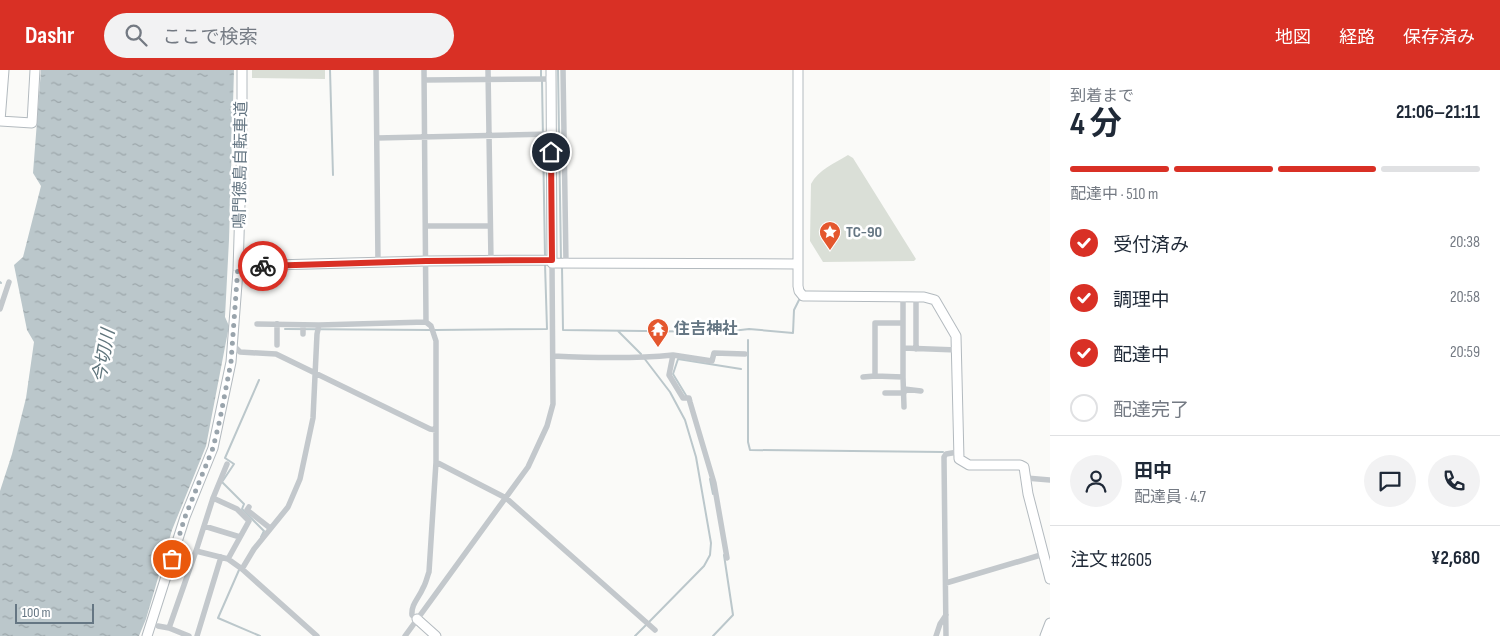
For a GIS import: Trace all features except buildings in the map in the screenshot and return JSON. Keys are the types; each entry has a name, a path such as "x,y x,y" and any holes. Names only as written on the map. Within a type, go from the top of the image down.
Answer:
{"street":[{"path":"4,70 0,121 32,123 35,70"},
{"name":"鳴門徳島自転車道","path":"147,636 185,517 213,448 228,380 233,344 238,266 242,70"},
{"path":"376,70 378,263"},
{"path":"424,70 426,322"},
{"path":"488,70 491,261"},
{"path":"563,70 566,263"},
{"path":"798,70 799,291 803,296 916,297 932,298 935,300 956,336 959,459 969,465 1020,465 1024,467 1028,494 1050,579"},
{"path":"405,636 528,467 547,426 553,404 551,75 489,80 424,80"},
{"path":"377,138 551,134"},
{"path":"426,226 490,226"},
{"path":"238,266 426,261 798,264"},
{"path":"0,309 10,282"},
{"path":"903,297 904,407"},
{"path":"916,297 916,349"},
{"path":"257,324 320,325 426,322 431,326 436,341 436,462 428,572 423,588 412,606 412,615 436,636"},
{"path":"875,376 875,323 903,323"},
{"path":"277,324 277,345"},
{"path":"303,325 304,334"},
{"path":"242,569 254,549 288,506 300,480 313,418 316,334 320,325"},
{"path":"233,344 240,352 276,354 430,429 436,430"},
{"path":"903,348 957,350"},
{"path":"554,356 591,358 672,355 712,360 714,353 745,354"},
{"path":"672,355 669,375 684,398 688,398 690,402 714,482 727,558"},
{"path":"863,377 903,376"},
{"path":"884,393 921,391"},
{"path":"946,636 944,457 946,454 958,452"},
{"path":"436,462 506,498 655,630"},
{"path":"169,628 213,498 227,464"},
{"path":"1026,478 1050,480"},
{"path":"213,498 237,509 249,521 228,559"},
{"path":"249,507 247,510 270,528"},
{"path":"204,526 240,537"},
{"path":"196,551 228,559 242,569 317,636"},
{"path":"946,583 1044,554"},
{"path":"196,636 221,558"},
{"path":"936,636 940,624 946,615"},
{"path":"1045,636 1050,623"},
{"path":"158,626 189,636"}],"shaded area":[{"path":"252,70 325,70 325,79 252,78"},
{"path":"848,155 853,158 916,259 914,261 823,262 810,241 811,184 822,171"}],"water":[{"name":"今切川","path":"41,70 234,70 225,317 229,326 206,446 172,530 146,619 139,636 0,636 0,491 12,454 26,398 34,342 27,330 14,265 23,257 41,186 33,173"}],"waterway":[{"path":"330,70 333,175"},
{"path":"541,70 541,77"},
{"path":"558,70 561,260"},
{"path":"542,81 545,256"},
{"path":"435,330 547,329 545,264"},
{"path":"562,267 563,330 724,332 749,329 793,333 794,310 799,300"},
{"path":"285,329 430,330"},
{"path":"618,331 641,354"},
{"path":"748,340 748,442 750,450 943,452"},
{"path":"644,358 670,392 685,420 696,457 711,543 710,555 704,566 649,622"},
{"path":"687,397 673,374 678,359 741,369"},
{"path":"259,380 225,458 234,464 222,482 244,504 242,509 264,531 261,537"},
{"path":"710,479 713,494"},
{"path":"713,636 733,615 724,555"},
{"path":"239,570 218,618 260,636"},
{"path":"635,636 646,625"}],"way so far":[{"path":"172,559 185,517 213,448 220,419 231,362 238,266 263,266"}],"place":[{"name":"TC-90","path":"830,251"},
{"name":"住吉神社","path":"658,348"}],"route":[{"path":"263,266 426,261 552,260 551,152"}]}
